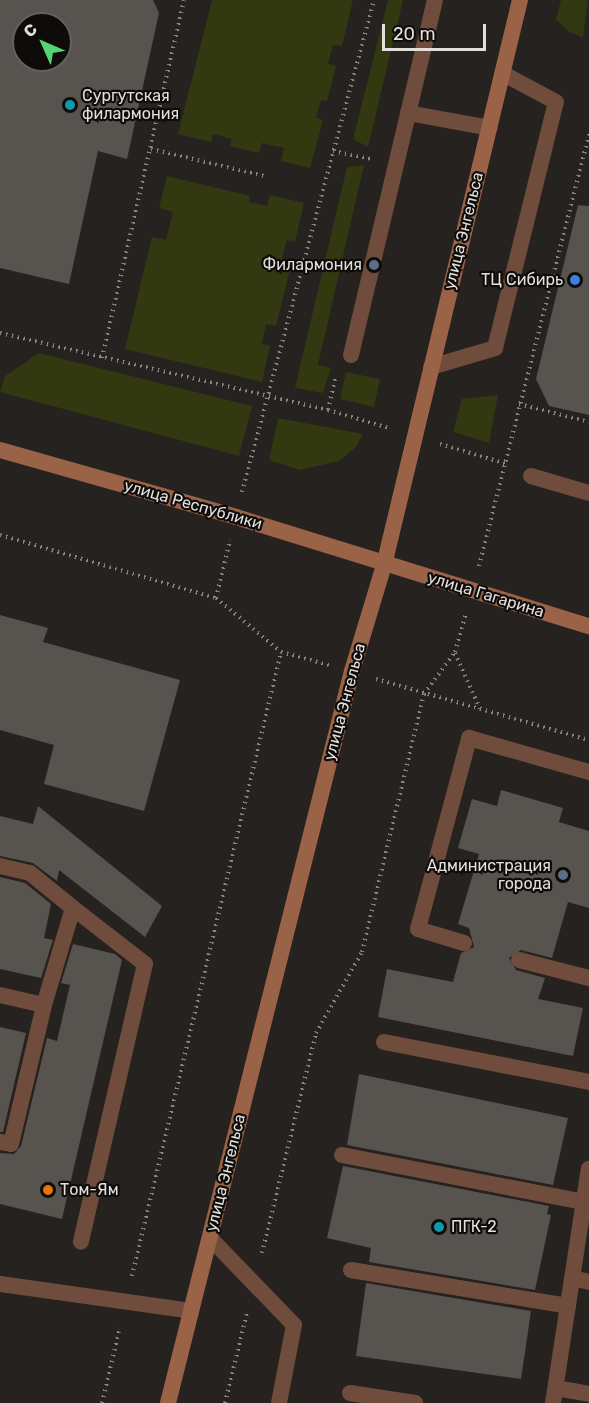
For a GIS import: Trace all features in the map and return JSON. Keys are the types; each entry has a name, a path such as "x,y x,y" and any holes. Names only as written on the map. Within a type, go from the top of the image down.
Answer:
{"main road":[{"name":"улица Энгельса","path":"168,1403 352,671 384,564 520,0"},
{"name":"улица Республики","path":"0,450 236,517 384,564"},
{"name":"улица Гагарина","path":"384,564 589,626"}],"lane":[{"path":"351,355 435,0"},
{"path":"431,367 495,348 556,102 502,74"},
{"path":"408,113 490,128"},
{"path":"531,476 589,493"},
{"path":"464,943 418,929 469,738 589,772"},
{"path":"0,866 30,873 146,964 81,1242"},
{"path":"0,1142 11,1144 44,1005 73,908"},
{"path":"519,960 589,978"},
{"path":"0,995 44,1005"},
{"path":"384,1042 589,1082"},
{"path":"342,1155 586,1202"},
{"path":"589,1169 586,1202 554,1396 589,1394"},
{"path":"210,1238 255,1281 294,1325 279,1403"},
{"path":"351,1270 568,1306"},
{"path":"572,1278 589,1282"},
{"path":"0,1284 191,1311"},
{"path":"350,1393 415,1403"}],"path":[{"path":"102,358 184,0"},
{"path":"216,598 267,397 374,0"},
{"path":"225,1403 316,1032 362,952 424,694 455,652 589,134"},
{"path":"151,149 264,176"},
{"path":"333,151 396,165"},
{"path":"0,333 328,410 505,464 531,476"},
{"path":"328,410 333,380 351,355"},
{"path":"519,404 589,422"},
{"path":"0,535 216,598 281,652 589,740"},
{"path":"102,1403 281,652"},
{"path":"455,652 480,709 469,738"}],"green space":[{"path":"212,0 353,0 342,46 333,45 328,64 336,66 327,101 321,100 316,118 323,120 310,168 281,161 284,148 262,143 259,153 230,146 232,139 213,134 211,142 178,134"},
{"path":"388,0 403,0 368,147 353,139"},
{"path":"561,0 588,0 583,38 568,31 556,19"},
{"path":"364,165 318,365 331,368 323,393 295,388 347,167"},
{"path":"167,176 250,196 249,202 267,206 270,195 304,203 295,242 287,240 282,258 292,261 276,326 266,324 262,344 270,346 262,382 125,349 152,237 166,240 173,212 159,208"},
{"path":"39,353 252,406 239,456 0,392 5,376"},
{"path":"346,372 380,379 374,407 340,399"},
{"path":"498,395 489,443 453,432 462,399"},
{"path":"278,418 363,434 356,447 339,461 300,470 269,460"}],"building":[{"name":"Сургутская филармония","path":"0,0 153,0 159,13 127,159 98,151 69,284 0,268"},
{"name":"ТЦ Сибирь","path":"578,205 589,206 589,415 549,406 536,379"},
{"path":"0,615 48,628 43,642 180,680 144,811 44,784 54,745 0,730"},
{"path":"501,790 563,808 559,822 589,831 589,908 568,902 552,958 521,950 509,958 516,970 545,978 538,999 583,1008 573,1056 378,1017 387,969 453,982 461,953 474,947 469,928 458,924 479,854 458,848 472,799 497,806"},
{"path":"38,806 162,906 145,937 59,870 57,881 33,863 0,856 0,816 33,824"},
{"path":"0,877 25,883 51,904 44,938 53,940 41,978 0,969"},
{"path":"73,944 115,954 122,960 62,1219 0,1204 0,1153 14,1154 21,1146 47,1038 57,1041 70,985 61,983"},
{"path":"0,1027 26,1033 3,1132 0,1132"},
{"path":"359,1074 568,1118 553,1185 347,1145"},
{"name":"ПГК-2","path":"343,1166 549,1206 547,1214 551,1215 535,1290 369,1262 371,1248 327,1238"},
{"path":"366,1283 531,1311 521,1379 356,1356"}],"place":[{"name":"Сургутская филармония","path":"70,105"},
{"name":"Филармония","path":"374,265"},
{"name":"ТЦ Сибирь","path":"575,280"},
{"name":"Администрация города","path":"563,875"},
{"name":"Том-Ям","path":"48,1190"},
{"name":"ПГК-2","path":"439,1227"}]}
